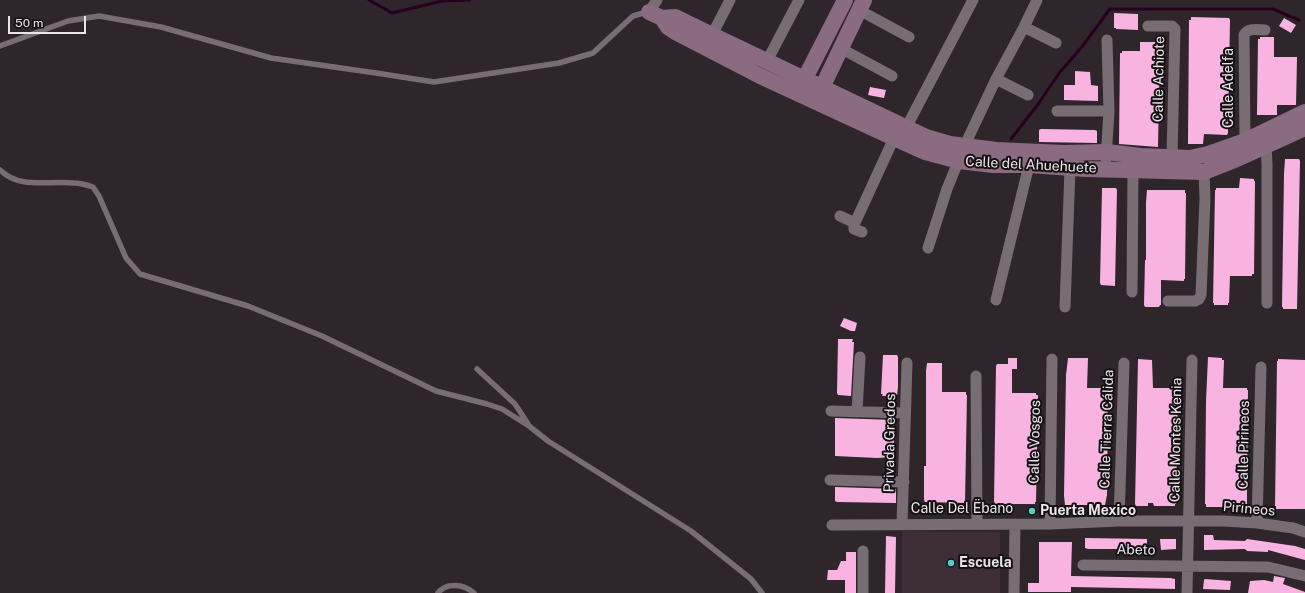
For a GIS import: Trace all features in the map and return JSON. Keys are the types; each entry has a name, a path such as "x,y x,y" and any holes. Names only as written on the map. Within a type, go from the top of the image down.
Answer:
{"street":[{"path":"712,35 730,0"},
{"path":"767,61 799,0"},
{"path":"801,86 845,0"},
{"path":"906,128 973,0"},
{"path":"928,248 961,154 996,79 1037,0"},
{"path":"819,94 862,5 909,37"},
{"name":"Calle del Ahuehuete","path":"656,10 675,17 767,61 801,86"},
{"name":"Calle del Ahuehuete","path":"656,10 668,27 688,40 760,76 801,86 937,141 961,154 993,165 1030,165 1133,171 1204,172 1237,160 1266,145 1305,128"},
{"name":"Calle Achiote","path":"1148,26 1172,26 1175,28 1172,157"},
{"path":"1024,27 1056,43"},
{"name":"Calle Adelfa","path":"1245,141 1244,35 1245,32 1249,30 1265,30"},
{"path":"1104,169 1107,152 1109,111 1107,40"},
{"path":"840,48 892,76"},
{"path":"996,79 1028,95"},
{"name":"Calle del Ahuehuete","path":"819,94 894,138 925,152 961,154 1107,152 1141,156 1190,158 1208,154 1245,141 1305,112"},
{"path":"1057,111 1109,111"},
{"path":"862,232 854,229 855,223 894,138"},
{"path":"1266,145 1267,303"},
{"path":"996,300 1030,165"},
{"path":"1065,307 1070,168"},
{"path":"1132,292 1133,171"},
{"path":"1168,301 1195,301 1199,300 1201,295 1205,198 1204,172"},
{"path":"840,216 855,223"},
{"path":"857,412 860,357"},
{"name":"Calle Vosgos","path":"1050,524 1052,359"},
{"name":"Calle Montes Kenia","path":"1187,593 1192,360"},
{"name":"Calle Tierra Cálida","path":"1119,521 1124,362"},
{"name":"Privada Gredos","path":"902,524 907,363"},
{"name":"Calle Pirineos","path":"1257,523 1261,367"},
{"path":"976,376 977,524"},
{"path":"831,411 905,413"},
{"path":"830,480 904,482"},
{"name":"Calle Del Ëbano","path":"832,525 1050,524 1119,521 1189,521"},
{"name":"Pirineos","path":"1189,521 1257,523 1293,528 1305,532"},
{"path":"1014,593 1015,524"},
{"path":"863,551 864,593"},
{"name":"Abeto","path":"1083,565 1268,567 1305,576"}],"lane":[{"path":"0,46 68,21 99,16 161,27 271,58 376,72 434,82 559,63 594,53 633,16 643,12 656,10"},
{"path":"0,170 8,177 27,183 75,183 93,186 100,196 126,258 140,274 248,306 322,336 436,391 502,409 529,426 548,441 691,531 751,579 762,593"},
{"path":"477,369 516,404 529,426"},
{"path":"438,593 441,590 453,585 468,588 474,593"}],"shaded area":[{"name":"Escuela","path":"902,531 1000,532 1000,593 902,593"}],"building":[{"path":"1114,13 1138,14 1138,30 1114,28"},
{"path":"1191,17 1229,18 1230,20 1228,133 1227,135 1204,134 1203,144 1188,144 1189,20 1191,20"},
{"path":"1284,18 1296,25 1291,33 1279,26"},
{"path":"1260,37 1274,37 1274,57 1297,57 1296,105 1277,105 1277,115 1257,115 1258,39 1260,39"},
{"path":"1140,42 1158,42 1158,44 1160,44 1158,147 1119,144 1120,53 1122,53 1122,51 1140,51"},
{"path":"1075,71 1090,72 1091,85 1098,86 1098,101 1064,100 1064,85 1075,85"},
{"path":"870,87 886,90 884,98 868,95"},
{"path":"1039,130 1095,130 1097,131 1097,143 1039,142"},
{"path":"1285,159 1299,159 1300,161 1297,309 1283,309 1282,307"},
{"path":"1240,178 1254,179 1255,181 1254,274 1252,274 1252,276 1230,276 1228,305 1214,305 1215,190 1216,188 1239,188"},
{"path":"1102,188 1116,188 1117,190 1115,286 1101,285 1100,283"},
{"path":"1147,190 1185,190 1186,193 1185,279 1184,281 1161,280 1161,305 1159,307 1145,307 1144,305"},
{"path":"844,318 857,323 855,331 851,331 840,326"},
{"path":"838,339 853,339 852,342 854,342 851,396 838,395 837,393"},
{"path":"883,355 897,355 898,357 897,396 882,396 883,394 881,394"},
{"path":"1208,357 1222,358 1222,360 1224,360 1223,388 1247,388 1248,390 1247,505 1245,507 1206,507 1205,504"},
{"path":"1008,358 1017,358 1017,369 1012,369 1012,393 1036,393 1036,395 1038,395 1035,504 995,504 994,501 996,366 997,364 1008,364"},
{"path":"1068,358 1088,358 1087,388 1107,388 1108,390 1107,495 1105,505 1065,505 1066,375"},
{"path":"1138,359 1152,360 1153,388 1177,388 1178,390 1175,506 1154,506 1153,503 1148,503 1148,506 1136,506 1135,504"},
{"path":"1278,359 1305,360 1305,509 1276,509 1275,506"},
{"path":"927,363 942,363 942,392 966,392 967,395 965,503 925,502 924,500 924,466 926,466"},
{"path":"835,418 894,420 894,457 877,458 835,456"},
{"path":"835,487 896,489 896,503 837,502 835,501"},
{"path":"1204,535 1213,535 1214,540 1245,541 1247,539 1295,546 1305,549 1305,560 1268,550 1268,552 1247,551 1245,549 1204,550"},
{"path":"886,536 896,537 895,593 885,593"},
{"path":"1085,538 1147,539 1147,549 1088,549 1085,548"},
{"path":"1160,539 1176,539 1176,549 1161,550"},
{"path":"1039,542 1072,542 1071,576 1170,578 1175,579 1175,589 1071,587 1071,592 1028,592 1028,583 1039,583"},
{"path":"846,552 856,552 856,593 845,593 845,580 827,580 828,570 837,570 841,561 846,561"},
{"path":"1274,576 1285,578 1283,584 1305,593 1248,593 1250,581 1264,580 1273,582"},
{"path":"1205,579 1231,581 1230,590 1203,589"}],"waterway":[{"path":"369,0 392,13 442,1 470,0"},
{"path":"1011,139 1036,107 1060,72 1081,48 1110,9 1273,9 1299,20"}],"place":[{"name":"Puerta Mexico","path":"1032,511"},
{"name":"Escuela","path":"951,563"}]}
